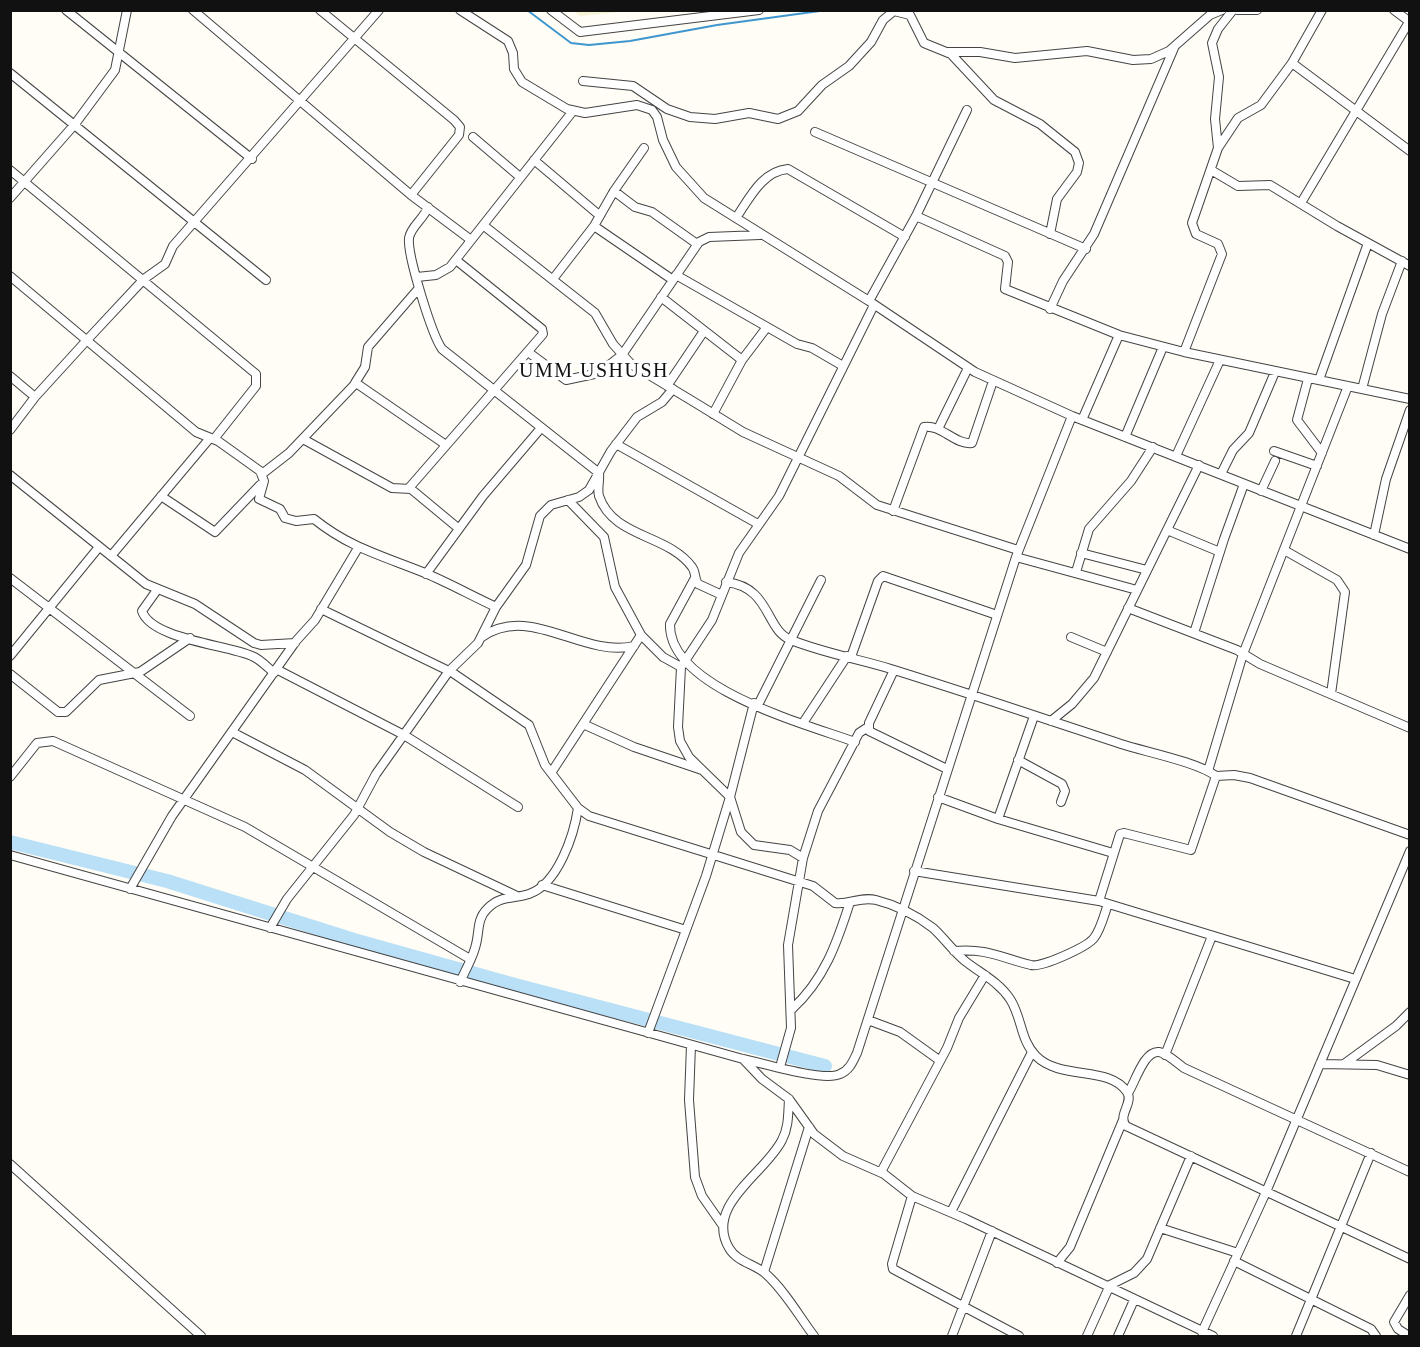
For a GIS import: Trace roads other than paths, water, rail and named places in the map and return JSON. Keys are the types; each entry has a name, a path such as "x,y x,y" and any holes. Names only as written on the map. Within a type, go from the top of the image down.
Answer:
{"street":[{"path":"66,10 118,54 252,159"},
{"path":"10,198 75,124 115,70 127,10"},
{"path":"192,10 411,195 471,240"},
{"path":"320,10 460,128 459,135 411,195"},
{"path":"10,430 35,397 87,340 144,279 165,264 173,246 252,159 379,10"},
{"path":"460,10 508,41 513,53 514,69 522,82 573,111 591,113 641,105 654,112 666,149 681,175 704,198 872,303 968,368 1072,416 1410,549"},
{"path":"550,10 580,32 759,10"},
{"path":"583,81 633,86 682,115 699,119 715,119 749,113 774,119 789,117 798,111 822,85 858,57 883,20 894,11 910,15 926,45 948,52 980,52 1015,58 1087,51 1138,60 1157,57 1174,47 1210,15 1222,10"},
{"path":"1218,148 1215,118 1219,77 1211,47 1215,33 1235,10 1257,10"},
{"path":"1184,352 1222,254 1218,244 1196,234 1192,224 1218,148 1238,118 1259,107 1292,63 1322,10"},
{"path":"1301,203 1409,22 1394,10"},
{"path":"1050,309 1063,281 1086,249 1174,47"},
{"path":"948,52 994,100 1050,131 1077,156 1077,172 1058,199 1050,234"},
{"path":"1292,63 1410,151"},
{"path":"10,73 195,220 266,280"},
{"path":"654,112 660,104"},
{"path":"683,664 707,630 739,553 779,496 967,110"},
{"path":"417,278 441,273 456,260 573,111"},
{"path":"815,132 1086,249"},
{"path":"473,137 520,177"},
{"path":"553,279 594,226 614,191 644,148"},
{"path":"534,160 599,215"},
{"path":"736,218 767,176 778,170 788,169 905,237"},
{"path":"10,170 144,279 258,377 256,386 111,556"},
{"path":"1211,170 1242,187 1270,184 1410,266"},
{"path":"614,191 634,207 652,212 697,244"},
{"path":"428,207 409,240 419,288 439,345 493,391 598,473 599,495 613,518 679,555 693,568 698,584 722,595"},
{"path":"916,216 1005,256 1008,262 1005,289 1050,309 1163,347 1410,399"},
{"path":"483,225 595,313 622,355 631,364 743,432 845,479 869,500 893,511 1017,554 1137,590"},
{"path":"594,226 675,278 843,366"},
{"path":"528,352 563,379 569,380 604,371 622,355 697,244 709,237 761,235"},
{"path":"1319,380 1368,243"},
{"path":"409,488 542,336 542,329 456,260"},
{"path":"1362,389 1376,332 1402,261"},
{"path":"10,276 196,432 212,439 263,477"},
{"path":"161,496 215,532 263,477 303,439 355,383 365,367 368,347 419,288"},
{"path":"661,297 742,360"},
{"path":"713,414 742,360 767,327"},
{"path":"270,928 287,899 358,807 372,782 449,671 470,653 481,638 496,607 526,565 540,516 551,506 589,490 616,444 636,417 662,402 704,331"},
{"path":"1082,420 1119,334"},
{"path":"1125,437 1163,347"},
{"path":"1176,456 1220,360"},
{"path":"938,429 968,368"},
{"path":"1221,474 1233,450 1249,433 1275,372"},
{"path":"10,376 35,397"},
{"path":"1308,379 1297,420 1322,453"},
{"path":"893,511 924,427 938,429 968,444 974,442 993,381"},
{"path":"355,383 447,445"},
{"path":"1208,771 1243,654 1348,386"},
{"path":"1374,535 1386,479 1410,410"},
{"path":"10,855 743,1059 821,1076 838,1076 852,1065 868,1020 1017,554 1072,416"},
{"path":"426,574 458,528 541,428"},
{"path":"303,439 392,488 409,488 458,528"},
{"path":"616,444 758,524"},
{"path":"1076,572 1094,521 1131,480 1153,447"},
{"path":"1274,452 1317,466"},
{"path":"1261,491 1275,461"},
{"path":"1051,721 1087,687 1107,652 1199,465"},
{"path":"10,475 99,547 157,590 195,604 254,643 261,645 295,642"},
{"path":"263,477 259,499 280,509 285,518 296,521 314,519 330,533 358,548 426,574 496,607"},
{"path":"1194,633 1245,484"},
{"path":"568,500 604,537 615,587 641,635 663,657 683,664 756,704 855,742"},
{"path":"1167,530 1220,552"},
{"path":"10,656 99,547"},
{"path":"130,889 163,830 295,642 312,625 358,548"},
{"path":"1284,550 1337,580 1346,592 1331,694"},
{"path":"1082,553 1147,570"},
{"path":"804,723 849,657 878,581 883,576 997,615"},
{"path":"10,578 190,716"},
{"path":"695,578 670,624 673,641 683,664 679,735 686,752 730,797 741,832 747,841 758,846 790,850 803,858"},
{"path":"648,1033 713,854 756,704 821,580"},
{"path":"726,582 741,585 752,592 763,604 779,632 790,639 830,654 849,657 971,694 1208,771 1216,776 1226,774 1250,778 1410,836"},
{"path":"157,590 144,605 143,615 162,629 251,655 275,671 404,735 518,807"},
{"path":"1128,608 1194,633 1243,654 1260,664 1410,728"},
{"path":"321,609 449,671 529,725 537,739 542,759 551,773 578,808 593,818 813,886 832,902 871,899 902,909 933,928 954,951 1009,996 1032,1052 1047,1066 1073,1074 1099,1076 1128,1094"},
{"path":"481,638 497,628 519,623 599,646 619,649 634,646"},
{"path":"551,773 641,635"},
{"path":"1071,637 1107,652"},
{"path":"10,674 58,712 63,712 72,709 99,680 136,674 190,638"},
{"path":"780,1067 789,1038 792,1009 788,945 803,858 818,811 861,731 868,727 894,670"},
{"path":"998,819 1034,716"},
{"path":"583,724 642,750 704,771"},
{"path":"868,727 869,731 947,769"},
{"path":"232,732 305,770 390,832 424,852 515,896"},
{"path":"11,774 37,743 49,740 245,827 470,959"},
{"path":"1018,760 1062,784 1065,791 1060,802"},
{"path":"1098,901 1117,838 1124,832 1191,850 1216,776"},
{"path":"938,796 998,819 1113,853"},
{"path":"460,982 477,943 479,922 483,913 499,900 530,894 542,885 566,852 578,808"},
{"path":"743,1059 762,1079 789,1099 817,1136 843,1156 881,1172 912,1196 992,1231 1208,1335 1236,1257 1266,1192 1410,851"},
{"path":"914,871 1098,901 1356,980"},
{"path":"542,885 686,930"},
{"path":"792,1009 812,988 825,969 850,902"},
{"path":"954,951 990,952 1031,965 1043,964 1089,943 1098,932 1108,904"},
{"path":"1165,1055 1212,936"},
{"path":"881,1172 950,1042 959,1018 985,975"},
{"path":"1344,1064 1396,1026 1410,1012"},
{"path":"868,1020 900,1032 939,1060"},
{"path":"691,1045 689,1100 695,1177 702,1196 723,1226 727,1244 735,1255 765,1272 814,1336"},
{"path":"951,1212 1032,1052"},
{"path":"1057,1263 1070,1247 1123,1120 1128,1094 1148,1056 1157,1052 1184,1068 1297,1118 1410,1172"},
{"path":"1320,1064 1385,1066 1410,1075"},
{"path":"723,1226 727,1211 783,1138 788,1123 789,1099"},
{"path":"1123,1120 1126,1126 1410,1259"},
{"path":"765,1272 809,1127"},
{"path":"1296,1336 1371,1153"},
{"path":"1087,1336 1108,1288 1117,1280 1142,1267 1191,1156"},
{"path":"10,1164 201,1336"},
{"path":"912,1196 892,1268 1020,1336"},
{"path":"1160,1228 1236,1257 1371,1329 1376,1336"},
{"path":"952,1336 992,1231"},
{"path":"1409,1336 1398,1329 1394,1322 1410,1295"},
{"path":"1118,1336 1134,1300"}],"waterway":[{"path":"527,10 571,43 589,45 630,41 717,25 827,10"},
{"path":"10,842 167,881 354,940 515,985 825,1066"}],"district":[{"name":"UMM USHUSH","path":"594,372"}]}
